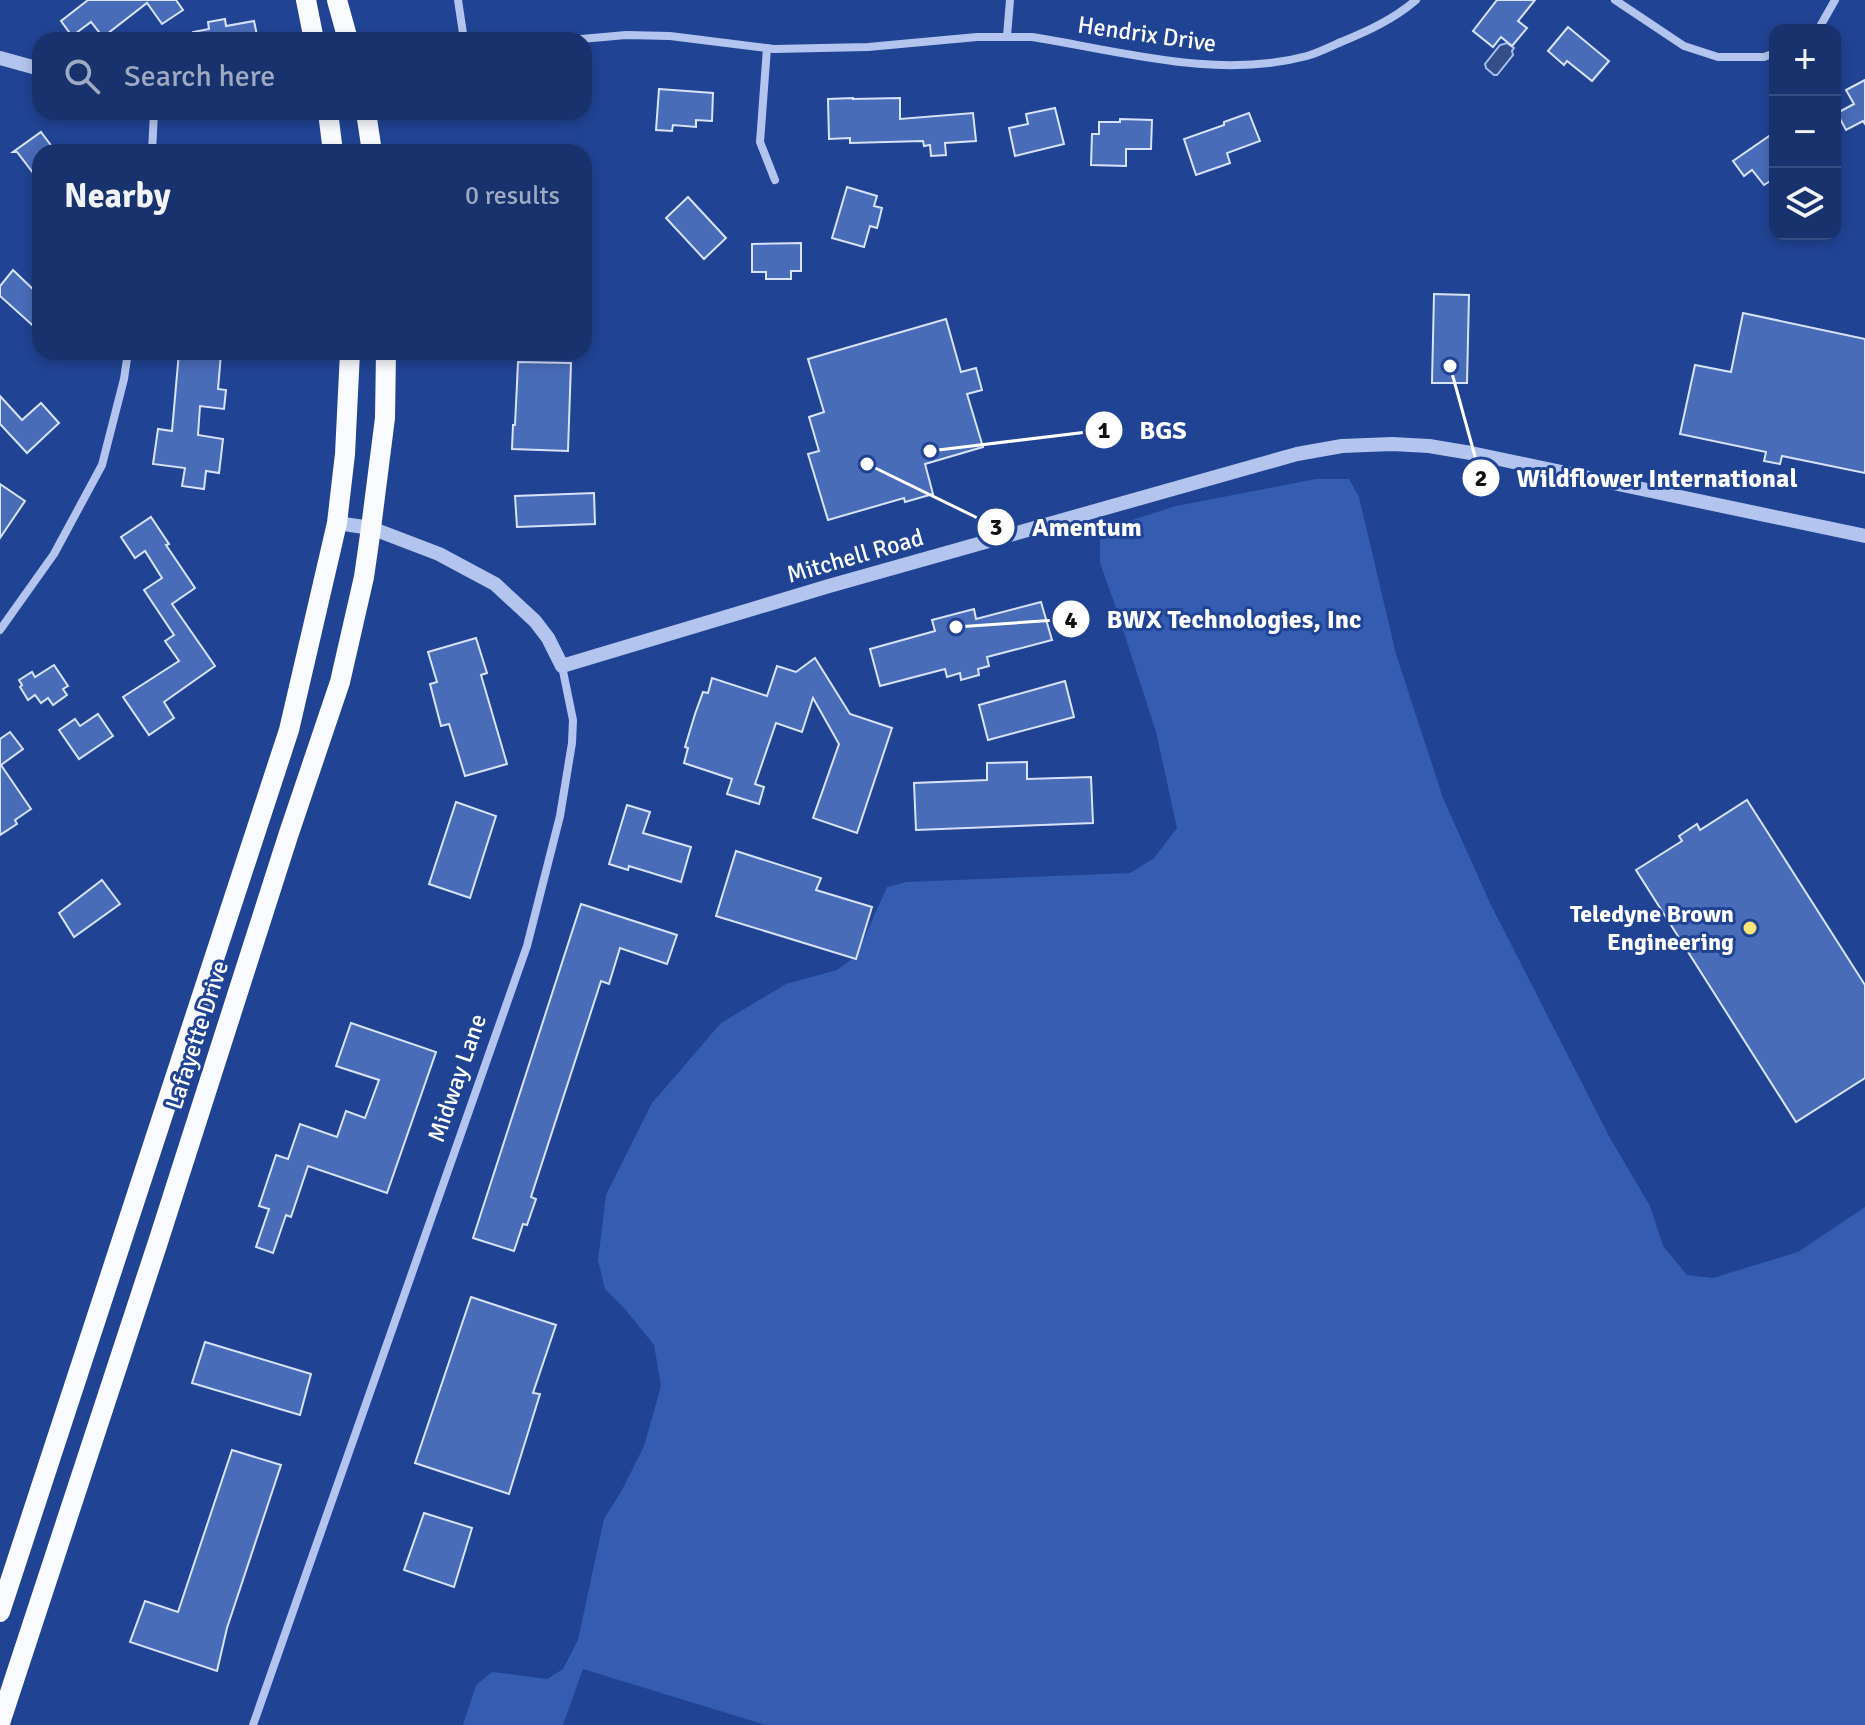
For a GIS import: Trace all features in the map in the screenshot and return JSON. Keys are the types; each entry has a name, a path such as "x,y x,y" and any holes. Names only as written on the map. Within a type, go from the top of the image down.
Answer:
{"main road":[{"path":"306,0 312,32"},
{"path":"337,0 346,32"},
{"path":"329,120 332,144"},
{"path":"367,120 371,144"},
{"name":"Lafayette Drive","path":"0,1612 289,730 337,523 345,454 350,360"},
{"name":"Lafayette Drive","path":"0,1723 340,682 364,577 371,528 385,418 386,360"},
{"path":"126,1227 159,1239"}],"street":[{"path":"458,0 463,32"},
{"path":"1007,36 1010,0"},
{"name":"Hendrix Drive","path":"592,38 670,36 767,48 868,47 1007,36 1080,44 1198,65 1261,64 1308,56 1360,34 1400,13 1416,0"},
{"path":"1615,0 1684,46 1718,57 1769,55"},
{"path":"1821,24 1835,0"},
{"path":"767,48 760,142 775,180"},
{"path":"0,58 32,67"},
{"path":"152,144 154,120"},
{"path":"0,630 54,554 102,465 127,360"},
{"name":"Mitchell Road","path":"562,666 1212,477 1297,454 1342,446 1429,446 1471,453 1865,536"},
{"name":"Midway Lane","path":"253,1725 527,946 560,816 572,743 573,720 562,666 548,638 535,621 495,584 439,554 371,528 337,523"}],"shaded area":[{"path":"1507,43 1514,48 1513,55 1494,75 1485,64 1500,45"},
{"path":"1316,479 1349,479 1359,497 1396,654 1443,798 1490,903 1610,1138 1650,1206 1663,1246 1687,1275 1713,1278 1798,1252 1865,1207 1865,1725 766,1725 583,1669 563,1725 463,1725 476,1685 492,1672 547,1679 563,1669 578,1640 604,1519 644,1446 661,1386 654,1345 605,1289 598,1260 606,1195 652,1103 721,1023 786,984 837,970 856,956 887,887 907,882 1130,873 1154,858 1177,828 1156,732 1100,563 1100,539 1113,526 1176,506"}],"building":[{"path":"88,0 176,0 183,10 162,24 147,3 109,32 99,32 91,22 77,32 69,32 61,21"},
{"path":"1497,0 1535,0 1518,21 1527,28 1512,46 1501,37 1493,47 1473,31"},
{"path":"225,19 226,26 254,21 256,32 193,32 209,29 208,22"},
{"path":"1568,27 1609,61 1592,81 1567,61 1564,65 1548,51"},
{"path":"1865,80 1865,124 1863,121 1846,130 1841,121 1841,111 1854,104 1846,90"},
{"path":"659,89 713,93 712,121 696,120 696,127 673,125 672,131 656,130"},
{"path":"900,98 900,119 973,113 976,141 945,143 946,155 931,156 930,145 924,146 923,141 850,143 850,138 829,139 828,99"},
{"path":"1055,108 1064,144 1015,156 1009,128 1028,124 1026,114"},
{"path":"1249,113 1260,141 1227,153 1230,163 1196,175 1184,139"},
{"path":"1120,119 1152,120 1151,149 1126,149 1126,166 1091,165 1092,134 1099,134 1099,122 1120,122"},
{"path":"41,132 50,144 32,144 32,172 17,152 13,152"},
{"path":"1769,136 1769,182 1764,185 1752,170 1744,176 1733,161"},
{"path":"847,187 877,196 874,206 882,208 877,228 870,226 864,247 832,238"},
{"path":"688,197 726,238 704,259 666,218"},
{"path":"801,243 801,271 791,271 791,279 766,279 766,272 752,272 752,244"},
{"path":"13,270 32,288 32,325 0,296 0,286"},
{"path":"1434,294 1469,295 1467,383 1432,383"},
{"path":"1743,313 1865,339 1865,473 1782,456 1780,464 1764,461 1766,452 1680,434 1695,365 1731,372"},
{"path":"946,319 961,372 976,368 982,390 967,394 983,447 925,464 933,494 905,502 904,498 828,520 808,454 819,451 809,417 824,412 808,359"},
{"path":"178,360 220,360 218,389 226,390 224,409 200,406 198,435 223,439 219,473 206,471 204,489 182,486 185,468 153,464 158,429 172,431"},
{"path":"518,362 571,363 568,451 512,449"},
{"path":"0,396 22,420 41,403 59,423 27,453 0,424"},
{"path":"0,484 25,501 0,538"},
{"path":"594,493 595,524 517,527 515,496"},
{"path":"151,517 195,588 172,604 215,666 164,702 174,718 149,735 123,697 179,661 165,641 174,635 144,590 162,578 145,551 135,558 121,537"},
{"path":"1041,602 1052,640 987,657 989,666 978,669 979,675 961,680 960,673 947,677 945,669 880,686 870,649 935,631 932,620 974,609 976,619"},
{"path":"476,638 487,673 481,675 507,764 465,776 449,724 441,726 430,684 437,682 428,652"},
{"path":"815,658 850,714 892,728 857,833 813,818 839,744 813,698 802,732 776,723 755,784 764,787 759,804 727,794 732,779 684,763 688,748 685,747 695,714 703,692 708,693 712,678 767,696 777,666 796,672"},
{"path":"54,665 68,686 63,689 67,695 53,705 48,698 41,703 35,695 28,700 19,680 32,672 35,677"},
{"path":"1065,681 1074,717 988,740 979,705"},
{"path":"98,714 113,736 79,759 59,730 75,719 80,726"},
{"path":"10,732 23,749 1,765 31,809 15,820 17,824 0,835 0,739"},
{"path":"1027,762 1027,779 1091,777 1093,823 916,830 914,783 987,780 987,763"},
{"name":"Teledyne Brown Engineering","path":"1747,800 1865,985 1865,1078 1796,1122 1636,870 1682,841 1679,836 1697,824 1700,830"},
{"path":"456,802 496,816 470,898 429,884"},
{"path":"627,805 650,812 643,833 691,847 681,882 629,866 628,870 609,864"},
{"path":"736,851 821,878 816,890 872,907 856,959 716,916"},
{"path":"102,880 120,904 74,937 59,913"},
{"path":"581,904 677,935 667,964 620,948 609,984 601,981 531,1197 536,1199 514,1251 473,1238"},
{"path":"351,1023 436,1052 387,1193 308,1166 291,1217 286,1215 273,1253 256,1247 269,1209 259,1206 276,1155 288,1159 300,1124 337,1137 346,1111 365,1118 379,1080 336,1066"},
{"path":"471,1297 556,1325 533,1393 540,1394 509,1494 415,1463"},
{"path":"205,1342 311,1374 300,1415 192,1383"},
{"path":"232,1450 281,1465 227,1628 217,1671 130,1642 145,1601 178,1612"},
{"path":"424,1513 472,1528 454,1587 404,1570"}],"place":[{"name":"Wildflower International","path":"1450,366"},
{"name":"BGS","path":"930,451"},
{"name":"Amentum","path":"867,464"},
{"name":"BWX Technologies, Inc","path":"956,627"},
{"name":"Teledyne Brown Engineering","path":"1750,928"}]}
